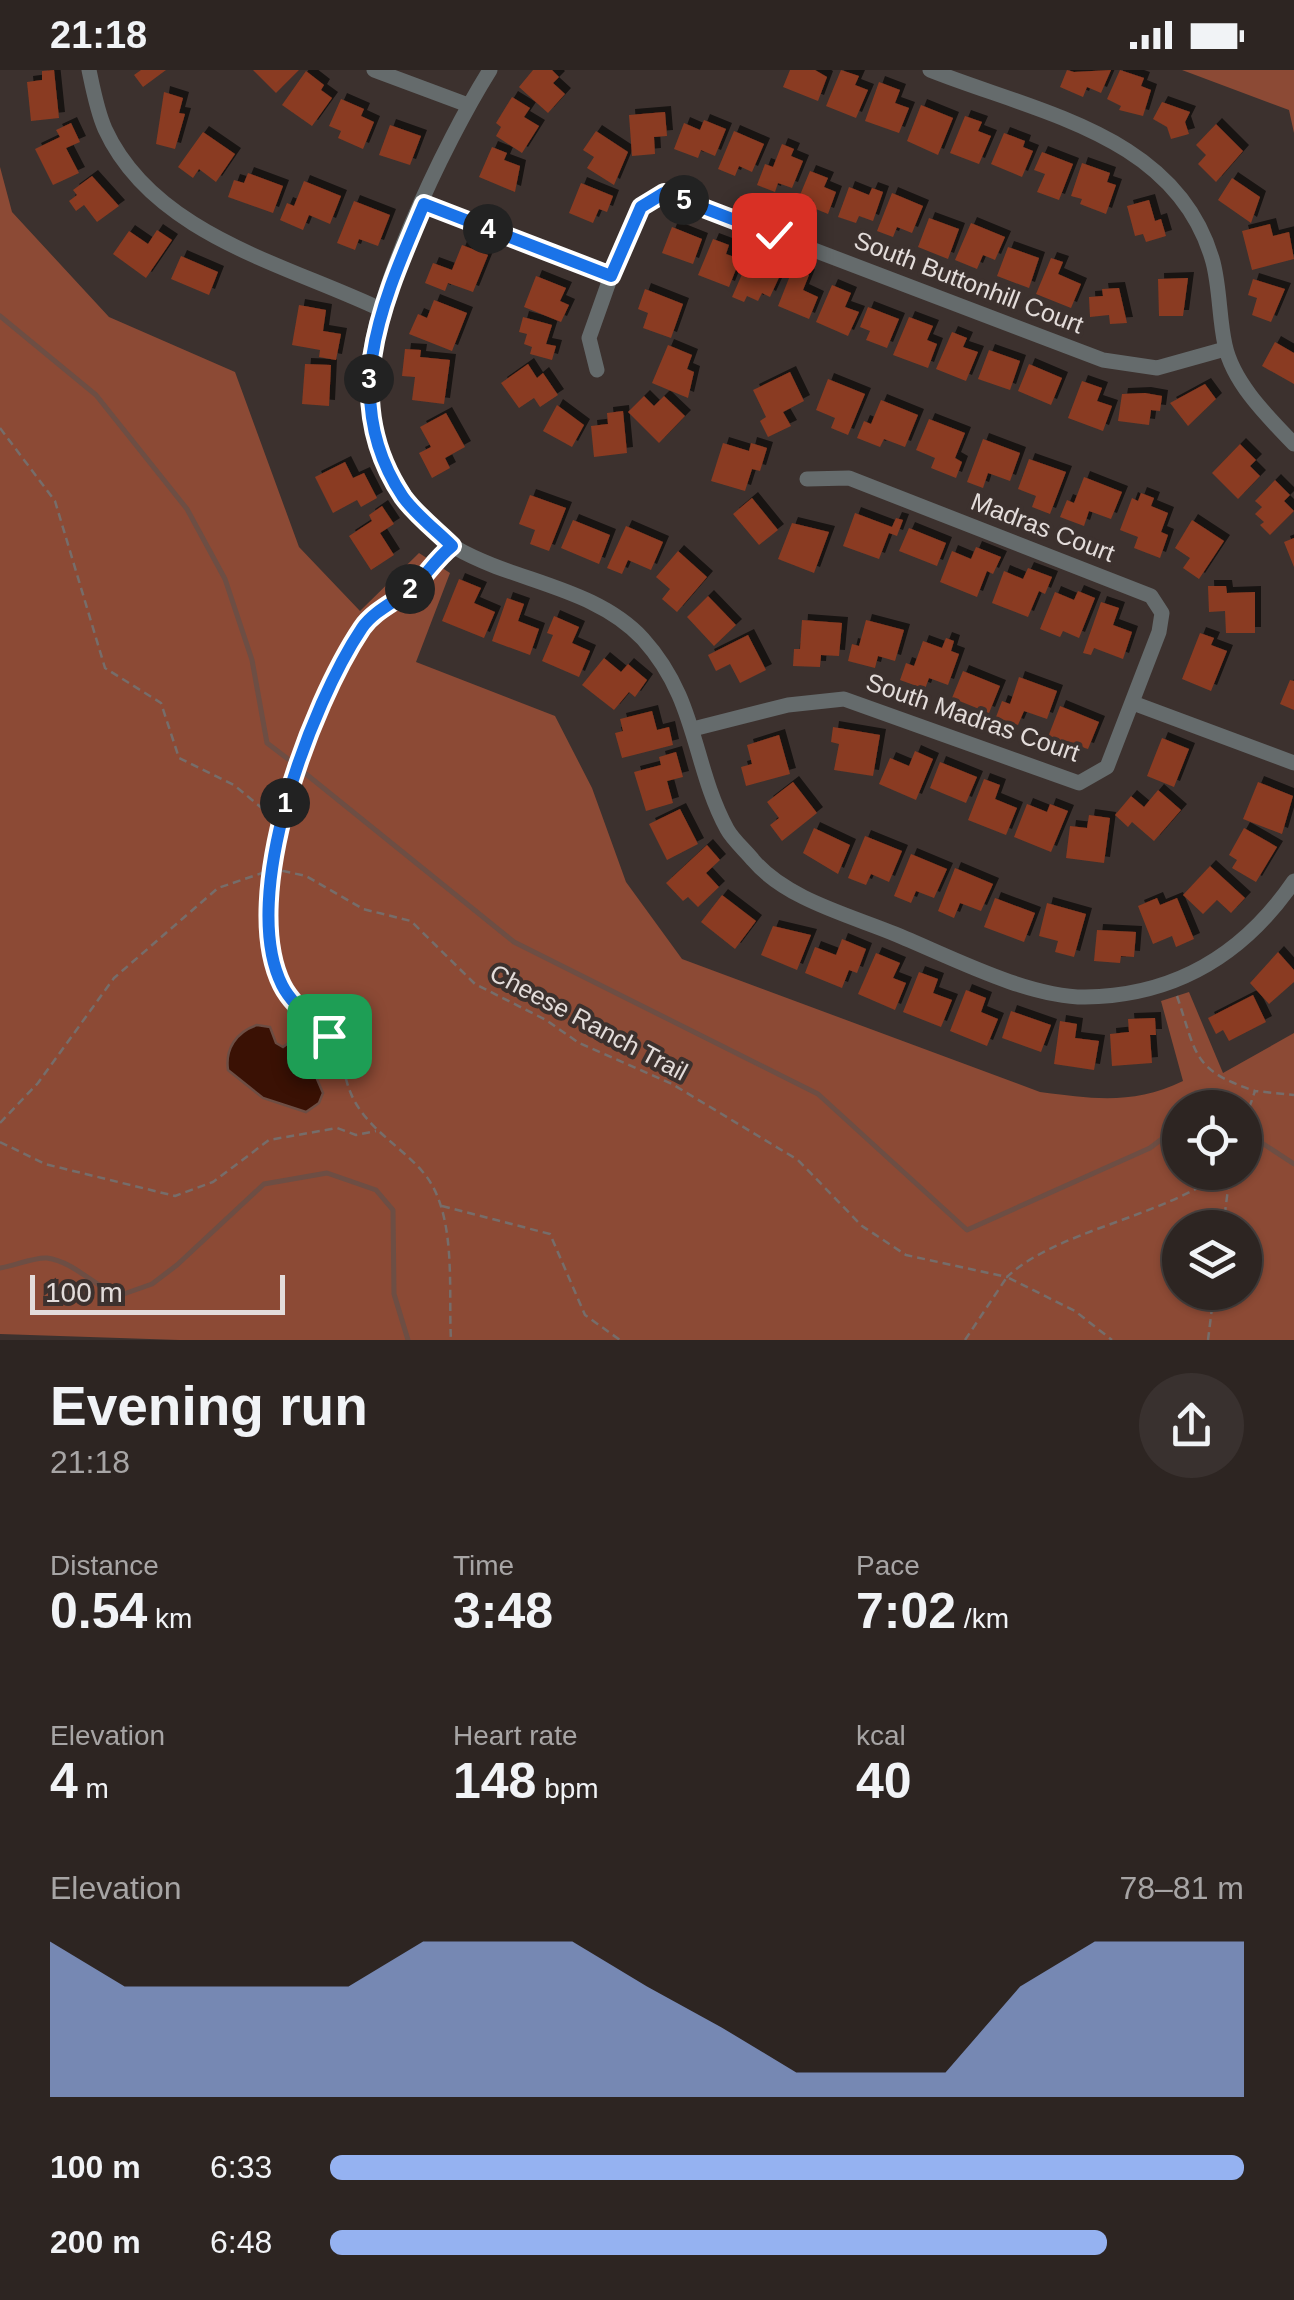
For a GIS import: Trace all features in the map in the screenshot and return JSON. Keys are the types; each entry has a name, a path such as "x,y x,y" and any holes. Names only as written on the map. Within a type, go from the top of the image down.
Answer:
{"street":[{"path":"89,70 105,130 150,192 200,230 380,309"},
{"path":"374,70 468,105"},
{"path":"490,70 468,105 380,309 368,388 376,436 404,498 452,546 589,601 639,635 672,676 728,830 758,865 782,884 1017,983 1084,997 1173,984 1240,944 1271,915 1294,882"},
{"path":"930,70 1110,139 1159,170 1190,208 1206,240 1225,350 1249,393 1294,444"},
{"name":"South Buttonhill Court","path":"597,370 589,338 611,276 641,207 664,193 1103,360 1157,368 1225,350"},
{"path":"424,204 611,276"},
{"name":"Madras Court","path":"807,480 849,478 1151,596 1162,613 1133,703"},
{"name":"South Madras Court","path":"693,729 788,705 844,699 1080,783 1107,767 1133,703"},
{"path":"1133,703 1294,763"}],"path":[{"path":"0,428 55,501 105,668 160,703 179,758 234,784 281,824"},
{"path":"451,1340 440,1205 424,1172 378,1131 353,1099 340,1054 329,1036 281,983 270,928 281,824 304,745 332,678 365,623 416,584 436,558 452,546"},
{"path":"0,1122 38,1083 114,978 218,888 274,869"},
{"name":"Cheese Ranch Trail","path":"274,869 306,876 363,909 412,922 475,984 546,1020 579,1043 672,1084 798,1160 862,1226 906,1255 1008,1277 1075,1312 1112,1340"},
{"path":"1173,984 1203,1067 1214,1076 1250,1090"},
{"path":"1262,1093 1294,1095"},
{"path":"0,1142 45,1164 174,1196 214,1182 269,1140 338,1128 356,1135 378,1131"},
{"path":"964,1340 1008,1277 1026,1259 1138,1218 1190,1190"},
{"path":"440,1205 550,1234 585,1315 620,1340"},
{"path":"1208,1340 1212,1310"}],"shaded area":[{"path":"1182,70 1294,70 1294,133 1289,110"},
{"path":"0,167 12,212 109,317 235,372 299,547 360,611 419,553 450,573 416,662 555,716 592,788 626,882 682,959 1040,1092 1060,1095 1130,1097 1183,1081 1161,1001 1189,992 1223,1073 1294,1033 1294,1340 179,1340 0,1334"},
{"path":"257,1025 270,1027 276,1043 283,1047 291,1041 304,1044 303,1062 314,1072 323,1093 319,1103 306,1112 263,1098 228,1070 228,1055 234,1042"}],"building":[{"path":"54,70 59,118 31,121 27,82 42,80 42,71"},
{"path":"141,70 166,70 143,87 134,75"},
{"path":"253,70 299,70 276,93"},
{"path":"533,70 552,70 559,77 553,83 565,94 548,113 519,87"},
{"path":"790,70 815,70 827,77 818,101 783,87"},
{"path":"841,70 859,76 855,85 868,90 856,118 826,106"},
{"path":"1067,70 1111,70 1101,93 1087,87 1083,97 1060,87"},
{"path":"1120,70 1144,78 1141,86 1151,90 1143,116 1119,110 1121,106 1107,99"},
{"path":"306,71 324,85 321,90 332,98 312,126 282,105"},
{"path":"879,82 900,90 895,103 909,108 899,133 865,121"},
{"path":"164,92 183,98 179,113 185,114 175,149 156,144"},
{"path":"512,97 530,108 524,117 539,126 522,153 496,136 501,127 496,123"},
{"path":"341,99 364,109 361,116 374,122 363,149 338,138 341,131 329,126"},
{"path":"1162,102 1190,112 1185,122 1189,134 1171,139 1167,127 1153,119"},
{"path":"921,105 953,118 938,155 907,141"},
{"path":"665,112 667,136 654,137 655,154 632,156 629,115"},
{"path":"965,116 982,122 978,131 991,136 979,164 950,153"},
{"path":"704,120 726,129 715,156 701,150 698,158 674,149 684,123 700,130"},
{"path":"71,123 80,142 66,148 79,173 53,185 35,149 60,137 56,130"},
{"path":"1216,124 1243,151 1216,182 1198,164 1206,155 1196,145"},
{"path":"390,125 421,136 410,165 379,155"},
{"path":"596,131 628,152 614,185 587,168 594,157 583,150"},
{"path":"734,131 764,144 752,172 739,166 735,176 718,169"},
{"path":"203,132 235,154 216,182 199,169 193,178 178,167"},
{"path":"1004,133 1025,141 1023,147 1033,151 1022,177 991,164"},
{"path":"782,144 794,149 791,156 803,161 792,188 778,183 775,192 757,185 765,164 773,167"},
{"path":"492,147 507,153 504,160 520,166 515,192 479,177"},
{"path":"1042,152 1073,164 1059,200 1037,192 1045,174 1034,170"},
{"path":"1082,163 1110,173 1107,182 1116,185 1106,214 1071,196"},
{"path":"810,171 828,178 824,187 836,192 828,214 811,207 814,201 800,195"},
{"path":"248,173 283,186 273,213 228,197 234,180 244,183"},
{"path":"92,176 119,206 97,222 84,205 76,211 69,201 77,195 73,190"},
{"path":"1232,178 1260,197 1251,223 1218,200"},
{"path":"304,181 341,196 330,224 309,215 303,230 280,220 287,203 294,206"},
{"path":"581,183 613,196 607,212 599,209 593,223 569,213"},
{"path":"849,187 869,195 872,188 883,192 873,221 859,216 856,223 838,217"},
{"path":"892,193 923,206 912,233 897,227 893,237 877,231"},
{"path":"1149,200 1155,221 1161,219 1166,236 1146,242 1143,234 1135,236 1127,206"},
{"path":"354,201 390,215 378,246 359,239 355,250 337,243"},
{"path":"929,218 959,229 948,259 918,247"},
{"path":"971,223 1005,237 995,260 983,255 977,269 955,260"},
{"path":"1270,224 1273,236 1289,232 1294,259 1252,270 1242,231"},
{"path":"672,227 702,239 693,264 662,253"},
{"path":"157,230 172,240 146,278 113,254 129,231 148,244"},
{"path":"713,239 729,245 726,254 740,259 729,287 698,275"},
{"path":"462,245 488,255 473,292 448,283 445,291 425,283 433,263 452,270"},
{"path":"1008,247 1039,258 1029,288 997,276"},
{"path":"181,256 218,272 209,295 171,279"},
{"path":"1051,258 1063,262 1058,274 1081,284 1071,308 1036,294"},
{"path":"747,263 760,269 763,263 782,271 770,297 762,293 758,301 747,296 744,302 732,297"},
{"path":"793,268 809,275 803,290 818,297 809,319 778,306"},
{"path":"536,276 566,288 560,301 569,305 561,322 524,307"},
{"path":"1188,278 1183,316 1159,316 1158,279"},
{"path":"1253,279 1285,289 1271,322 1252,315 1257,298 1248,295"},
{"path":"832,285 851,293 845,307 859,312 848,336 816,322"},
{"path":"1119,288 1127,323 1110,324 1109,315 1090,317 1089,297 1103,296 1102,289"},
{"path":"645,289 683,304 671,338 643,328 648,313 638,309"},
{"path":"434,300 467,313 452,351 409,334 418,314 427,318"},
{"path":"299,305 326,310 323,331 341,334 336,360 319,357 320,350 292,345"},
{"path":"868,307 899,319 887,348 866,340 870,331 860,327"},
{"path":"523,317 552,325 546,344 556,346 552,360 530,354 532,347 524,344 527,334 519,332"},
{"path":"909,317 933,326 927,340 937,344 928,368 893,355"},
{"path":"952,332 967,338 963,347 978,352 966,381 936,369"},
{"path":"1275,342 1294,353 1294,384 1262,366"},
{"path":"668,345 692,355 687,369 694,372 688,398 652,383"},
{"path":"405,349 421,350 420,357 450,360 444,404 412,400 415,377 402,376"},
{"path":"989,350 1020,361 1010,390 978,379"},
{"path":"305,364 331,365 329,406 302,404"},
{"path":"528,364 537,378 543,373 558,395 540,407 534,398 519,408 501,383"},
{"path":"1029,364 1062,378 1051,405 1018,391"},
{"path":"790,372 804,401 783,412 791,426 768,437 760,421 766,417 753,390"},
{"path":"828,379 865,394 848,435 831,428 835,418 816,410"},
{"path":"1082,381 1102,388 1097,401 1112,406 1103,431 1068,418"},
{"path":"1205,384 1216,399 1188,426 1170,403"},
{"path":"1122,394 1162,396 1160,411 1151,410 1149,425 1118,421"},
{"path":"644,396 654,406 664,396 685,416 659,443 628,412"},
{"path":"881,400 918,415 905,447 884,439 880,447 857,438 864,421 871,424"},
{"path":"557,405 584,425 572,447 543,431"},
{"path":"623,411 627,453 594,457 591,426 608,424 607,413"},
{"path":"446,413 465,447 445,458 450,468 432,478 419,453 431,447 420,427"},
{"path":"929,419 965,433 955,458 962,462 956,478 931,468 935,458 916,450"},
{"path":"983,439 1020,453 1010,481 988,473 983,488 967,482"},
{"path":"723,443 749,451 751,443 767,448 760,471 752,469 745,491 711,481"},
{"path":"1240,444 1256,460 1250,466 1260,476 1238,499 1212,473"},
{"path":"1029,459 1066,472 1050,514 1032,507 1036,496 1018,489"},
{"path":"345,462 353,478 364,473 377,498 361,507 357,500 333,513 315,477"},
{"path":"1084,477 1122,492 1111,519 1089,511 1084,526 1060,517 1067,500 1074,503"},
{"path":"1275,480 1290,495 1284,501 1294,511 1270,535 1255,514 1262,507 1255,501"},
{"path":"1141,493 1154,498 1151,506 1168,513 1161,532 1168,535 1160,558 1134,548 1138,537 1120,530 1132,498 1138,501"},
{"path":"530,495 566,508 549,551 530,544 535,530 519,524"},
{"path":"752,498 778,530 759,545 733,514"},
{"path":"382,506 394,524 380,533 394,555 371,570 349,536 372,521 369,515"},
{"path":"855,513 892,527 896,518 903,520 897,536 889,533 879,559 843,546"},
{"path":"573,520 610,535 599,564 561,548"},
{"path":"1192,520 1224,541 1199,579 1183,568 1190,558 1175,548"},
{"path":"792,523 829,532 814,573 778,559"},
{"path":"626,526 663,542 651,570 628,560 622,574 607,568"},
{"path":"909,528 946,543 937,566 899,551"},
{"path":"1294,538 1294,567 1284,542"},
{"path":"976,547 1001,557 993,574 987,571 977,597 940,582 952,551 971,559"},
{"path":"678,551 707,577 677,612 662,599 670,589 656,577"},
{"path":"1028,568 1052,577 1045,594 1039,591 1028,617 992,603 1004,571 1023,579"},
{"path":"459,579 481,588 474,603 495,612 484,638 442,621"},
{"path":"1208,586 1226,586 1227,593 1255,592 1255,633 1226,633 1225,611 1209,612"},
{"path":"1078,591 1095,598 1079,638 1063,631 1060,637 1040,629 1055,592 1074,600"},
{"path":"708,596 736,625 714,646 687,617"},
{"path":"507,598 524,604 518,621 539,629 530,655 492,641"},
{"path":"1101,602 1119,608 1113,625 1132,632 1123,659 1094,648 1091,655 1083,653"},
{"path":"554,616 579,627 572,643 590,651 579,677 542,661 553,635 547,633"},
{"path":"802,620 842,623 839,656 821,655 820,667 793,666 794,649 800,649"},
{"path":"866,620 904,630 895,661 878,656 875,668 848,661 852,644 859,646"},
{"path":"1200,633 1214,638 1211,645 1227,651 1211,691 1182,679"},
{"path":"748,635 766,670 740,683 730,664 716,671 708,655"},
{"path":"946,638 954,641 951,651 959,654 948,685 929,678 925,689 900,680 906,663 914,666 923,641 942,648"},
{"path":"604,658 621,672 628,664 647,680 635,697 629,692 614,710 582,685"},
{"path":"963,671 1000,686 989,713 952,698"},
{"path":"1019,677 1057,691 1047,719 1024,711 1018,725 996,717 1002,701 1010,704"},
{"path":"1290,680 1294,681 1294,710 1280,704"},
{"path":"1060,706 1099,722 1088,749 1048,737"},
{"path":"652,711 657,730 669,727 673,745 622,758 615,733 623,731 620,719"},
{"path":"833,727 880,735 873,776 834,770 839,744 831,742"},
{"path":"779,735 790,774 746,786 741,767 752,764 747,745"},
{"path":"1162,738 1189,749 1174,787 1147,776"},
{"path":"915,751 933,759 916,800 879,784 890,758 909,766"},
{"path":"676,752 683,777 667,781 673,803 646,811 634,772 661,765 659,757"},
{"path":"940,762 977,777 966,803 930,788"},
{"path":"984,779 1000,785 995,799 1017,808 1006,835 968,820"},
{"path":"793,782 817,813 782,841 770,825 779,818 767,802"},
{"path":"1258,782 1293,796 1282,834 1243,819"},
{"path":"1158,790 1181,810 1154,841 1132,822 1128,827 1115,815 1131,796 1144,807"},
{"path":"1027,804 1047,812 1050,804 1068,811 1051,852 1014,837"},
{"path":"680,809 698,844 667,860 649,824"},
{"path":"1089,815 1110,818 1104,863 1066,858 1070,826 1087,828"},
{"path":"814,828 850,845 838,874 803,853"},
{"path":"1244,828 1277,847 1256,882 1232,868 1237,860 1229,855"},
{"path":"865,836 902,851 889,882 871,874 866,885 848,878"},
{"path":"707,845 720,860 706,873 719,887 698,907 688,897 683,901 666,883"},
{"path":"911,854 947,869 934,898 916,891 911,903 894,896"},
{"path":"1210,866 1245,898 1231,913 1217,900 1203,914 1183,895"},
{"path":"955,868 993,884 981,911 960,903 954,918 938,911"},
{"path":"722,895 756,921 735,949 701,922"},
{"path":"995,898 1035,913 1024,942 984,927"},
{"path":"1157,898 1160,905 1177,898 1194,939 1176,947 1172,936 1153,944 1138,906"},
{"path":"1047,903 1086,914 1074,957 1055,952 1058,941 1039,936"},
{"path":"773,926 811,935 797,970 761,955"},
{"path":"1097,930 1136,932 1134,957 1121,956 1120,963 1094,961"},
{"path":"842,939 866,949 857,973 849,970 842,988 805,973 815,947 836,955"},
{"path":"1278,952 1294,970 1294,982 1269,1004 1250,983"},
{"path":"876,953 900,963 893,978 906,983 895,1010 858,994"},
{"path":"919,972 938,979 933,993 952,1000 941,1027 903,1012"},
{"path":"966,990 986,998 981,1012 998,1019 987,1046 950,1031"},
{"path":"1253,995 1266,1022 1229,1041 1223,1030 1216,1034 1208,1018"},
{"path":"1011,1011 1051,1025 1041,1052 1002,1038"},
{"path":"1155,1018 1156,1035 1150,1035 1152,1063 1112,1066 1110,1034 1129,1032 1128,1019"},
{"path":"1060,1021 1077,1024 1075,1038 1099,1041 1094,1070 1054,1064"}],"waterway":[{"path":"0,316 96,395 187,509 225,579 252,660 267,743 288,759"},
{"path":"306,774 514,942 818,1094 967,1230 1150,1148 1162,1139"},
{"path":"1262,1143 1294,1164"},
{"path":"0,1268 36,1259 56,1260 118,1296 152,1284 177,1265 264,1184 327,1173 376,1190 393,1210 394,1294 408,1340"}],"route":[{"path":"329,1036 291,999 281,983 270,928 274,869 283,808 332,678 365,623 416,584 436,558 452,546 404,498 376,436 368,388 380,309 424,204 611,276 641,207 664,193 774,235"}]}
